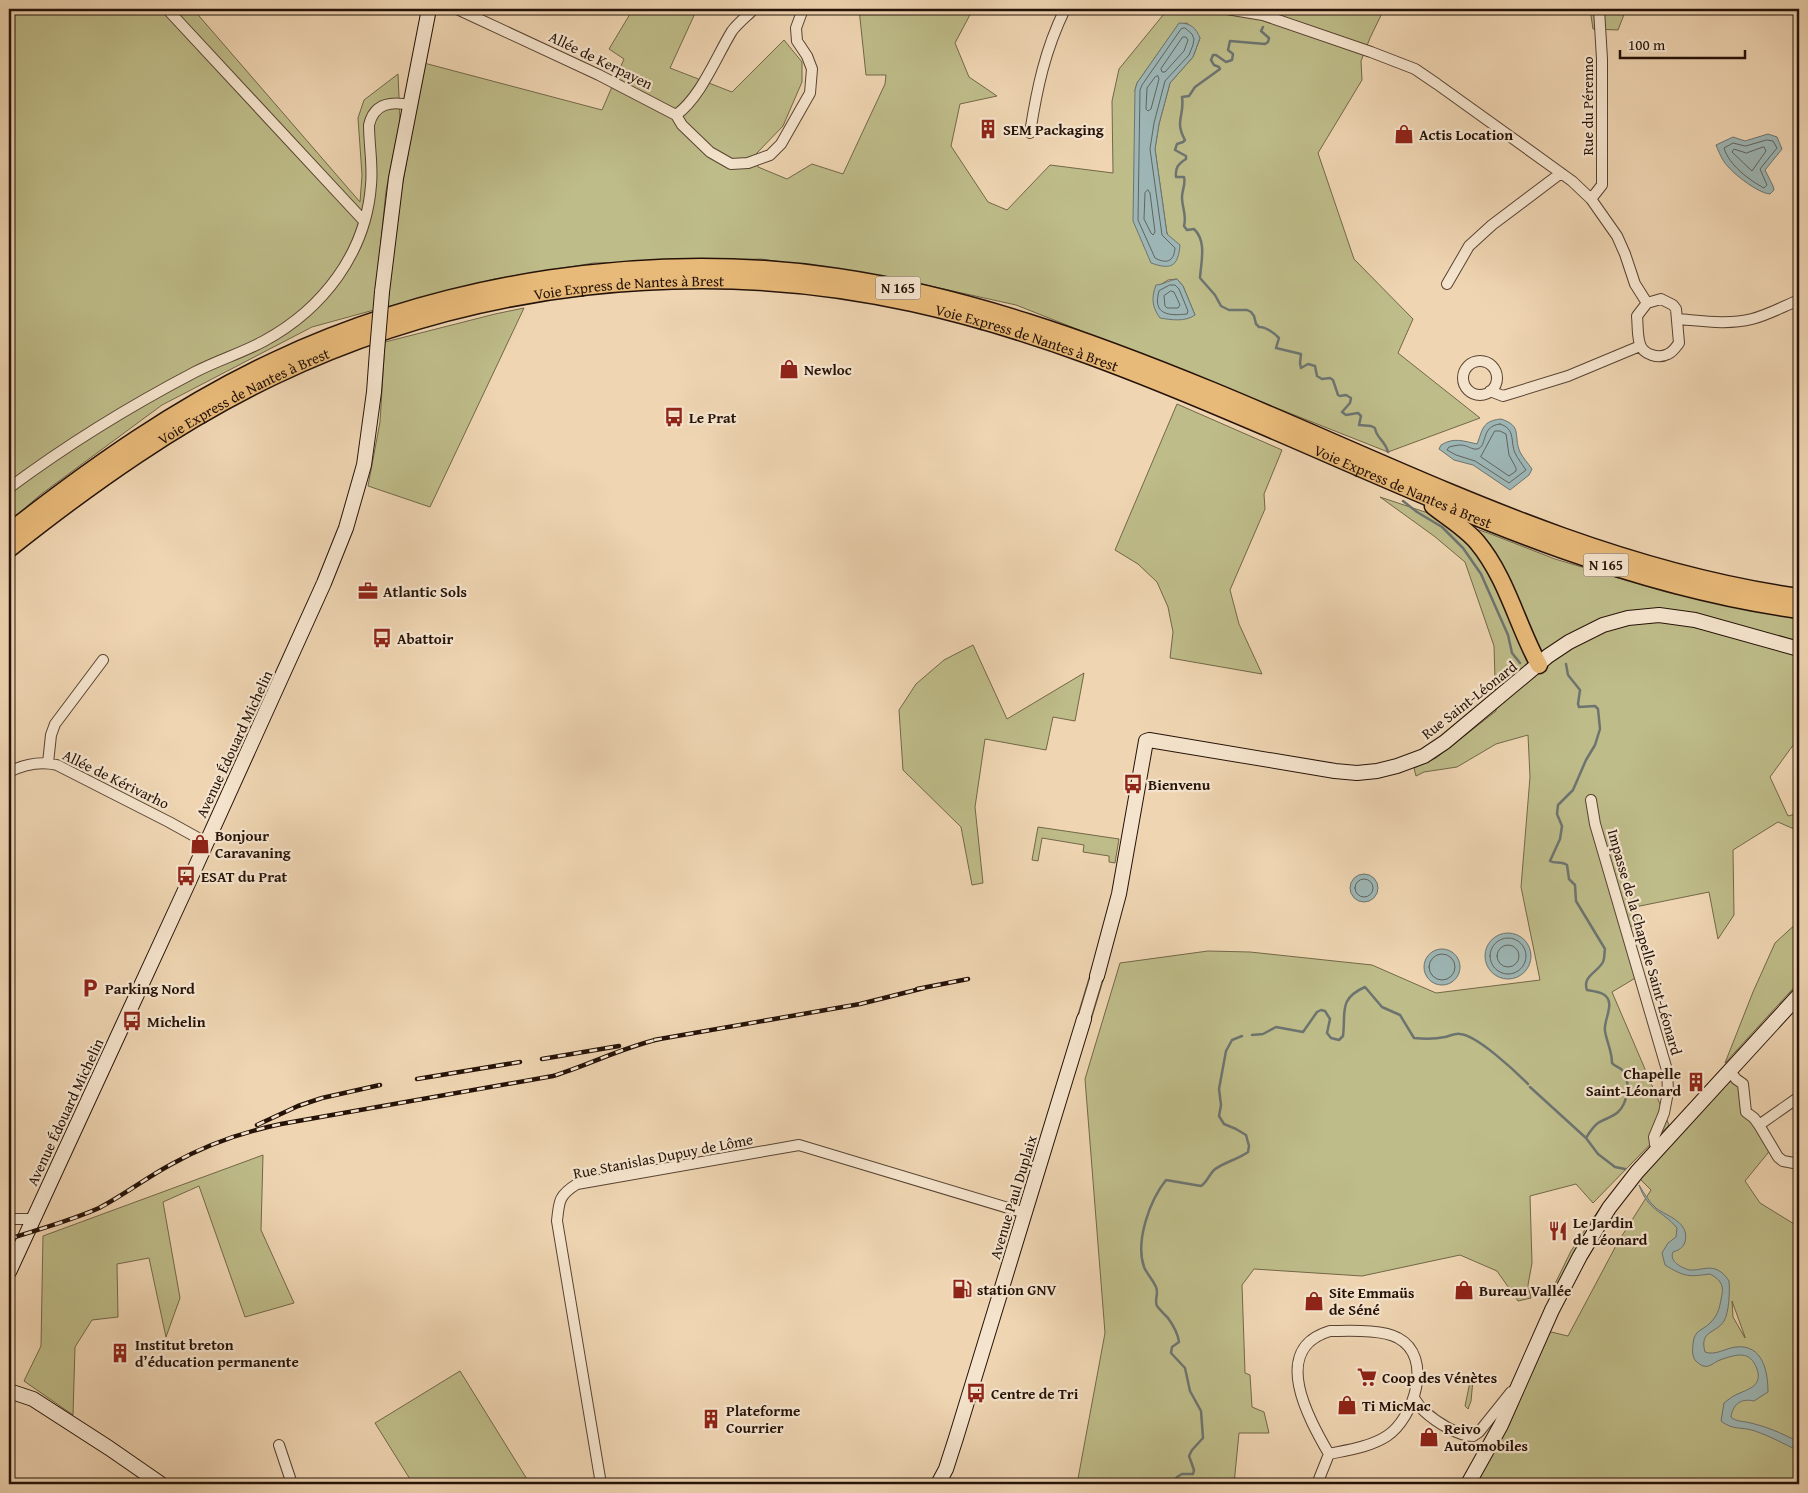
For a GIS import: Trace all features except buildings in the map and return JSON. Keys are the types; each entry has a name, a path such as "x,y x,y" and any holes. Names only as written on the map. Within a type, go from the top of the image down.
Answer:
{"highway":[{"name":"Voie Express de Nantes à Brest","path":"9,532 105,460 181,411 269,364 359,326 452,299 534,282 650,269 750,269 813,274 885,285 961,302 1016,318 1088,342 1169,373 1471,502 1561,537 1617,556 1727,586 1799,597"},
{"name":"Voie Express de Nantes à Brest","path":"9,549 90,486 184,424 272,377 342,346 390,330 487,304 571,289 676,280 752,282 834,289 912,303 973,318 1068,348 1145,377 1255,422 1421,494 1532,539 1613,568 1725,598 1799,610"},
{"path":"1421,494 1434,507 1457,523 1489,557 1539,665"}],"main road":[{"name":"Avenue Édouard Michelin","path":"9,1272 311,613 346,528 364,465 374,392 391,208 429,9"},
{"name":"Rue Saint-Léonard","path":"1097,976 1120,894 1146,741 1335,771 1357,773 1377,771 1424,756 1446,742 1548,656 1569,642 1603,625 1628,618 1659,615 1695,620 1799,649"},
{"path":"1468,1484 1501,1425 1552,1310 1580,1256 1609,1208 1633,1176 1799,995"},
{"name":"Avenue Paul Duplaix","path":"938,1484 946,1469 954,1446 1084,1019"},
{"path":"9,1390 33,1400 109,1448 161,1484"}],"street":[{"path":"167,9 364,221"},
{"name":"Allée de Kerpayen","path":"457,9 583,67 676,115 682,125 710,152 731,164 748,163 770,156 781,144 810,93 812,69 808,56 797,41 796,28 803,9"},
{"path":"676,115 684,109 711,70 733,30 754,9"},
{"path":"1030,133 1038,86 1048,50 1065,9"},
{"path":"1227,9 1263,15 1284,21 1398,61 1415,69 1478,112 1561,173 1591,199 1617,236 1635,284 1647,303"},
{"name":"Rue du Pérenno","path":"1591,199 1602,185 1602,50 1599,9"},
{"path":"9,488 57,453 122,412 210,364 263,342 289,325 319,300 341,274 355,249 364,221 371,186 369,130 371,117 382,106 394,103 410,105"},
{"path":"1446,284 1469,246 1492,225 1561,173"},
{"path":"1661,299 1673,305 1678,319 1679,343 1673,351 1667,355 1657,356 1640,346 1637,316 1647,303 1661,299"},
{"path":"1678,319 1721,322 1754,319 1799,300"},
{"path":"1490,391 1503,396 1568,376 1640,346"},
{"path":"48,763 51,735 55,724 102,660"},
{"name":"Allée de Kérivarho","path":"9,772 25,765 48,763 57,765 206,843"},
{"name":"Impasse de la Chapelle Saint-Léonard","path":"1591,800 1595,824 1667,1070 1668,1092 1664,1113 1654,1137 1658,1148"},
{"name":"Avenue Paul Duplaix","path":"1084,1019 1097,976"},
{"path":"1729,1070 1743,1084 1746,1112 1760,1125 1778,1157 1783,1161 1799,1164"},
{"path":"1760,1125 1799,1097"},
{"name":"Rue Stanislas Dupuy de Lôme","path":"601,1484 557,1221 559,1202 564,1192 577,1184 799,1145 1025,1213"},
{"path":"9,1219 33,1219"},
{"path":"1317,1484 1329,1454 1298,1388 1298,1360 1305,1347 1315,1337 1330,1331 1388,1334 1401,1339 1413,1353 1417,1369 1414,1398 1405,1418 1388,1435 1378,1441 1329,1454"},
{"path":"1414,1398 1423,1411 1454,1431 1473,1436 1479,1432 1501,1407 1528,1366"},
{"path":"279,1445 292,1484"}],"shaded area":[{"path":"9,9 193,9 360,202 362,175 358,118 364,100 398,74 400,120 386,191 374,310 312,327 162,405 40,495 9,522"},
{"path":"633,9 697,9 670,68 732,92 784,40 802,62 802,82 783,126 755,155 758,167 787,179 812,164 843,174 885,84 886,75 866,75 859,9 973,9 955,43 969,77 997,96 960,104 951,146 988,202 1007,210 1050,165 1113,173 1112,101 1119,69 1168,9 1384,9 1361,61 1362,80 1318,153 1354,259 1413,319 1398,353 1480,418 1388,452 1016,305 894,278 761,259 594,263 494,279 387,307 389,261 424,63 602,110 624,59 609,49","holes":["1187,23 1200,38 1193,57 1170,83 1159,124 1155,149 1167,234 1135,90 1137,83 1179,24","1177,279 1183,286 1195,315 1160,285 1168,280"]},
{"path":"1590,9 1628,9 1618,30 1593,29"},
{"path":"1799,103 1799,130 1794,109"},
{"path":"524,308 430,507 368,486 380,422 385,342"},
{"path":"1177,404 1282,450 1264,494 1265,509 1230,590 1239,624 1262,674 1170,658 1173,632 1168,607 1157,582 1138,564 1115,550"},
{"path":"1380,497 1488,533 1555,559 1666,592 1771,614 1799,616 1799,737 1770,777 1788,816 1799,813 1799,829 1794,829 1778,822 1733,850 1734,915 1718,939 1709,892 1635,907 1638,925 1621,928 1637,977 1612,992 1669,1125 1593,1203 1576,1184 1530,1196 1532,1263 1528,1285 1531,1298 1518,1301 1497,1271 1460,1255 1362,1276 1254,1269 1242,1285 1245,1373 1250,1375 1252,1407 1264,1412 1269,1433 1239,1433 1234,1484 1077,1484 1105,1333 1085,1079 1120,963 1208,951 1250,952 1372,965 1436,993 1540,980 1521,887 1530,777 1528,735 1496,744 1457,767 1424,772 1416,776 1414,768 1436,758 1496,711 1494,646 1465,562 1434,536"},
{"path":"973,645 1007,719 1084,673 1075,721 1053,717 1046,750 985,739 975,807 983,883 972,885 961,827 903,770 899,710 916,684 944,660"},
{"path":"1038,827 1119,839 1115,863 1109,862 1109,856 1083,852 1084,845 1042,838 1038,861 1032,860"},
{"path":"1799,921 1799,982 1725,1063 1775,943"},
{"path":"1734,1077 1743,1084 1746,1112 1772,1148 1745,1181 1760,1203 1799,1227 1799,1484 1473,1484 1547,1331 1568,1336 1618,1242 1651,1190 1640,1179","holes":["1732,1301 1745,1338 1733,1317"]},
{"path":"263,1155 261,1230 294,1303 245,1317 199,1186 163,1202 180,1298 166,1337 149,1258 117,1264 118,1317 92,1320 75,1347 73,1415 24,1381 41,1346 43,1236"},
{"path":"1607,1199 1550,1298 1550,1294 1571,1251"},
{"path":"460,1371 530,1484 413,1484 375,1423"},
{"path":"1471,1377 1473,1380 1471,1401 1468,1409 1465,1406"}],"water":[{"path":"1179,23 1192,27 1197,31 1200,38 1193,57 1170,83 1159,124 1155,149 1167,234 1180,245 1175,262 1172,265 1164,266 1151,263 1133,221 1135,90 1137,83"},
{"path":"1768,134 1777,137 1782,149 1765,170 1774,190 1770,194 1751,186 1737,175 1726,165 1716,145 1733,137 1745,141"},
{"path":"1177,279 1183,286 1195,315 1183,320 1160,318 1153,302 1156,285"},
{"path":"1501,419 1515,428 1520,452 1532,469 1529,475 1510,490 1473,465 1454,460 1439,449 1441,445 1454,440 1477,444 1484,427 1490,422"},
{"path":"1364,874 1374,878 1378,888 1374,898 1364,902 1354,898 1350,888 1354,878"},
{"path":"1508,933 1521,937 1527,943 1531,956 1527,969 1521,975 1508,979 1495,975 1489,969 1485,956 1489,943 1495,937"},
{"path":"1442,949 1449,950 1455,954 1459,960 1459,974 1455,980 1449,984 1442,985 1435,984 1429,980 1425,974 1424,967 1425,960 1429,954 1435,950"},
{"path":"1639,1185 1653,1206 1677,1221 1684,1230 1686,1235 1685,1242 1683,1246 1673,1252 1674,1261 1683,1268 1690,1270 1713,1268 1723,1274 1729,1281 1729,1302 1726,1317 1721,1325 1706,1336 1704,1340 1705,1352 1713,1353 1736,1347 1745,1347 1758,1355 1765,1368 1768,1392 1754,1401 1745,1400 1738,1403 1731,1417 1738,1421 1767,1428 1799,1442 1799,1451 1761,1433 1734,1427 1721,1421 1724,1403 1755,1385 1758,1378 1757,1369 1751,1359 1742,1355 1726,1358 1710,1366 1703,1366 1695,1359 1693,1351 1695,1336 1716,1316 1721,1298 1721,1285 1710,1274 1687,1275 1665,1265 1662,1253 1668,1243 1676,1237 1677,1228 1651,1205"}],"waterway":[{"path":"1263,27 1261,31 1269,38 1268,42 1265,44 1230,41 1228,50 1233,54 1232,60 1226,62 1213,55 1211,60 1220,69 1195,87 1189,96 1182,97 1180,128 1185,140 1177,144 1175,150 1186,156 1186,159 1178,166 1176,171 1176,177 1184,177 1182,197 1185,218 1184,226 1187,230 1194,229 1201,239 1200,278 1215,295 1221,306 1229,310 1247,310 1251,312 1259,327 1270,330 1279,338 1276,348 1301,354 1301,368 1308,364 1315,366 1317,376 1322,379 1330,378 1333,380 1338,395 1346,395 1351,398 1350,403 1342,412 1346,415 1358,413 1361,416 1359,425 1375,428 1388,452"},
{"path":"1403,501 1442,527 1463,548 1481,574 1508,635 1512,653 1520,663"},
{"path":"1566,664 1568,675 1580,690 1579,707 1595,706 1598,709 1600,729 1595,745 1573,790 1558,805 1557,814 1562,826 1560,839 1550,861 1567,865 1569,879 1575,885 1576,901 1605,949 1603,962 1588,978 1586,985 1587,990 1603,994 1607,997 1609,1006 1605,1031 1612,1063 1624,1072 1627,1081 1626,1098 1621,1108 1614,1115 1598,1123 1586,1138"},
{"path":"1252,1035 1263,1034 1276,1027 1303,1032 1317,1012 1321,1010 1325,1011 1330,1019 1327,1033 1331,1038 1339,1040 1343,1036 1344,1013 1347,1001 1356,992 1365,987 1382,1007 1400,1015 1414,1038 1438,1038 1454,1034 1467,1036 1486,1047 1528,1084"},
{"path":"1174,1484 1177,1477 1182,1474 1193,1474 1194,1470 1189,1456 1203,1438 1201,1411 1190,1391 1185,1368 1171,1353 1172,1347 1179,1342 1172,1323 1156,1304 1156,1287 1144,1267 1141,1245 1150,1209 1166,1180 1201,1186 1214,1170 1248,1152 1249,1146 1246,1135 1224,1124 1219,1116 1221,1105 1219,1089 1226,1051 1232,1040 1242,1036"},
{"path":"1530,1087 1586,1138 1598,1154 1615,1167 1625,1169"}],"railway":[{"path":"917,989 968,979"},
{"path":"654,1040 860,1004 924,988"},
{"path":"9,1239 88,1213 117,1198 183,1158 210,1145 238,1135 281,1124 553,1076 646,1042 660,1039"},
{"path":"542,1059 619,1046"},
{"path":"417,1079 520,1062"},
{"path":"257,1125 298,1106 322,1098 380,1085"}],"place":[{"name":"SEM Packaging","path":"988,129"},
{"name":"Actis Location","path":"1404,134"},
{"name":"Newloc","path":"789,369"},
{"name":"Le Prat","path":"674,417"},
{"name":"Atlantic Sols","path":"368,591"},
{"name":"Abattoir","path":"382,638"},
{"name":"Bienvenu","path":"1133,784"},
{"name":"Bonjour Caravaning","path":"200,844"},
{"name":"ESAT du Prat","path":"186,876"},
{"name":"Parking Nord","path":"90,988"},
{"name":"Michelin","path":"132,1021"},
{"name":"Chapelle Saint-Léonard","path":"1696,1082"},
{"name":"Le Jardin de Léonard","path":"1558,1231"},
{"name":"station GNV","path":"962,1289"},
{"name":"Bureau Vallée","path":"1464,1290"},
{"name":"Site Emmaüs de Séné","path":"1314,1301"},
{"name":"Institut breton d’éducation permanente","path":"120,1353"},
{"name":"Coop des Vénètes","path":"1367,1377"},
{"name":"Centre de Tri","path":"976,1393"},
{"name":"Ti MicMac","path":"1347,1405"},
{"name":"Plateforme Courrier","path":"711,1419"},
{"name":"Reivo Automobiles","path":"1429,1437"}]}
